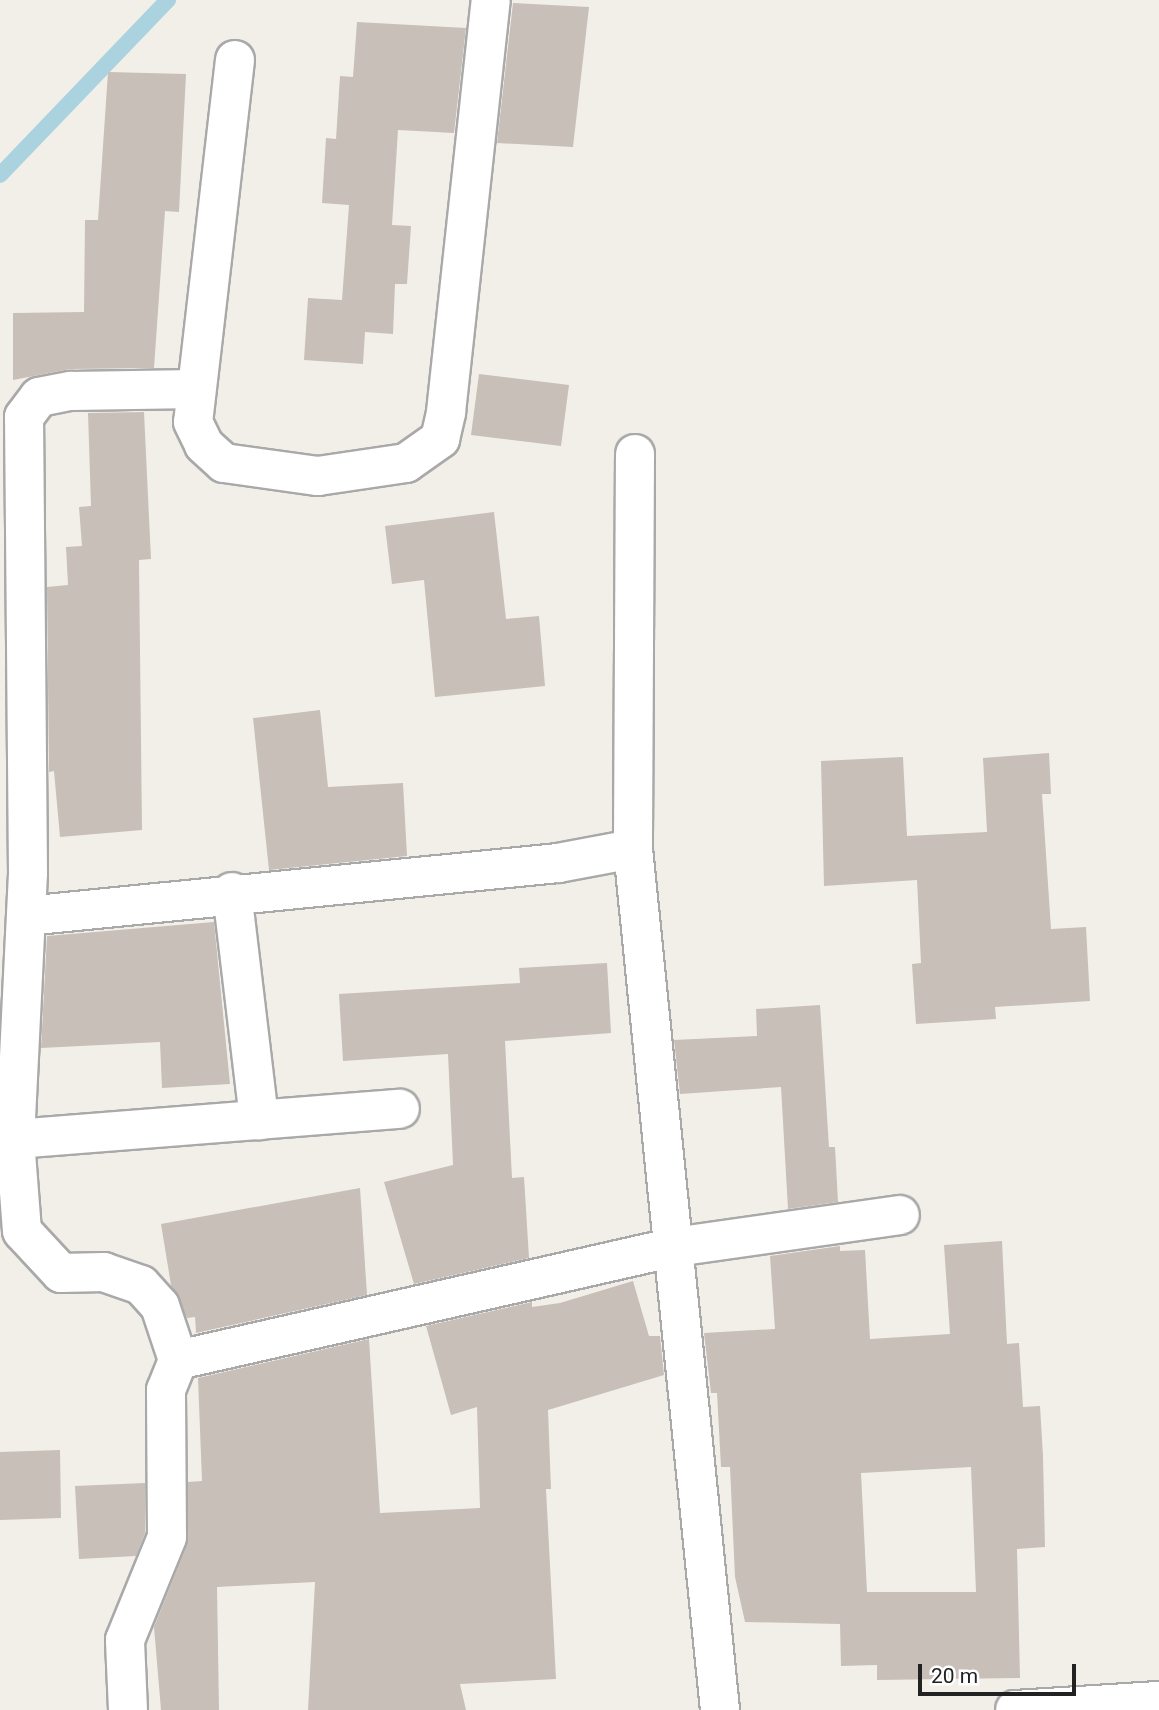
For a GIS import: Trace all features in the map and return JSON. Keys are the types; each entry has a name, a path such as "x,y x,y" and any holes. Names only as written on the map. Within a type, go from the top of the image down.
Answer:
{"street":[{"path":"235,60 193,422 204,445 224,463 318,476 406,463 440,439 491,0"},
{"path":"128,1710 125,1640 167,1537 166,1390 178,1360 160,1306 141,1285 104,1272 61,1272 22,1231 15,1139 26,916 24,417 38,397 71,391 196,389"},
{"path":"635,454 633,849 720,1710"},
{"path":"26,916 232,892 558,863 633,849"},
{"path":"232,892 259,1120"},
{"path":"15,1139 400,1109"},
{"path":"178,1360 675,1247 900,1215"},
{"path":"1015,1710 1148,1705"}],"building":[{"path":"513,3 589,7 573,147 497,143"},
{"path":"357,22 466,28 454,133 398,130 392,225 411,226 407,284 395,284 393,334 365,332 363,364 304,360 308,298 342,300 349,205 322,203 326,138 336,139 340,76 353,77"},
{"path":"108,72 186,74 179,212 165,211 154,368 70,369 13,380 13,313 84,312 85,220 98,220"},
{"path":"479,374 569,385 561,446 471,435"},
{"path":"144,412 151,559 139,560 142,830 60,837 54,771 49,772 47,587 68,585 66,547 82,546 79,507 91,506 88,413"},
{"path":"494,512 506,619 539,616 545,686 435,697 424,580 392,584 385,526"},
{"path":"320,710 328,787 403,783 407,856 269,870 253,718"},
{"path":"1049,753 1051,794 1042,794 1051,929 1086,927 1090,1001 995,1007 996,1019 916,1024 912,964 921,963 917,880 824,886 821,761 903,757 907,836 987,832 983,758"},
{"path":"214,922 230,1084 162,1088 160,1042 41,1048 47,936"},
{"path":"607,963 611,1033 505,1041 512,1178 524,1177 529,1258 414,1284 384,1182 453,1165 448,1054 343,1061 339,994 520,983 519,968"},
{"path":"820,1005 829,1147 835,1147 838,1202 788,1209 781,1087 680,1094 674,1040 757,1036 756,1009"},
{"path":"360,1188 367,1295 196,1333 195,1317 187,1318 171,1285 161,1224"},
{"path":"1002,1241 1007,1344 1019,1343 1023,1407 1040,1406 1045,1547 1017,1549 1020,1678 877,1680 877,1665 841,1666 840,1624 745,1622 735,1577 730,1467 721,1467 717,1393 711,1393 704,1333 775,1329 770,1256 840,1246 840,1251 865,1250 870,1339 950,1334 944,1245","holes":["971,1467 976,1592 867,1592 861,1473"]},
{"path":"633,1281 649,1336 660,1336 664,1375 548,1410 551,1489 546,1489 556,1679 460,1684 466,1710 308,1710 315,1582 217,1587 219,1710 161,1710 154,1627 187,1545 188,1482 202,1481 198,1378 369,1339 380,1513 480,1508 477,1407 451,1415 426,1326 532,1302 532,1307 560,1303"},
{"path":"60,1450 61,1518 0,1520 0,1452"},
{"path":"145,1483 145,1533 136,1556 79,1559 75,1486"}],"waterway":[{"path":"0,175 168,0"}]}
